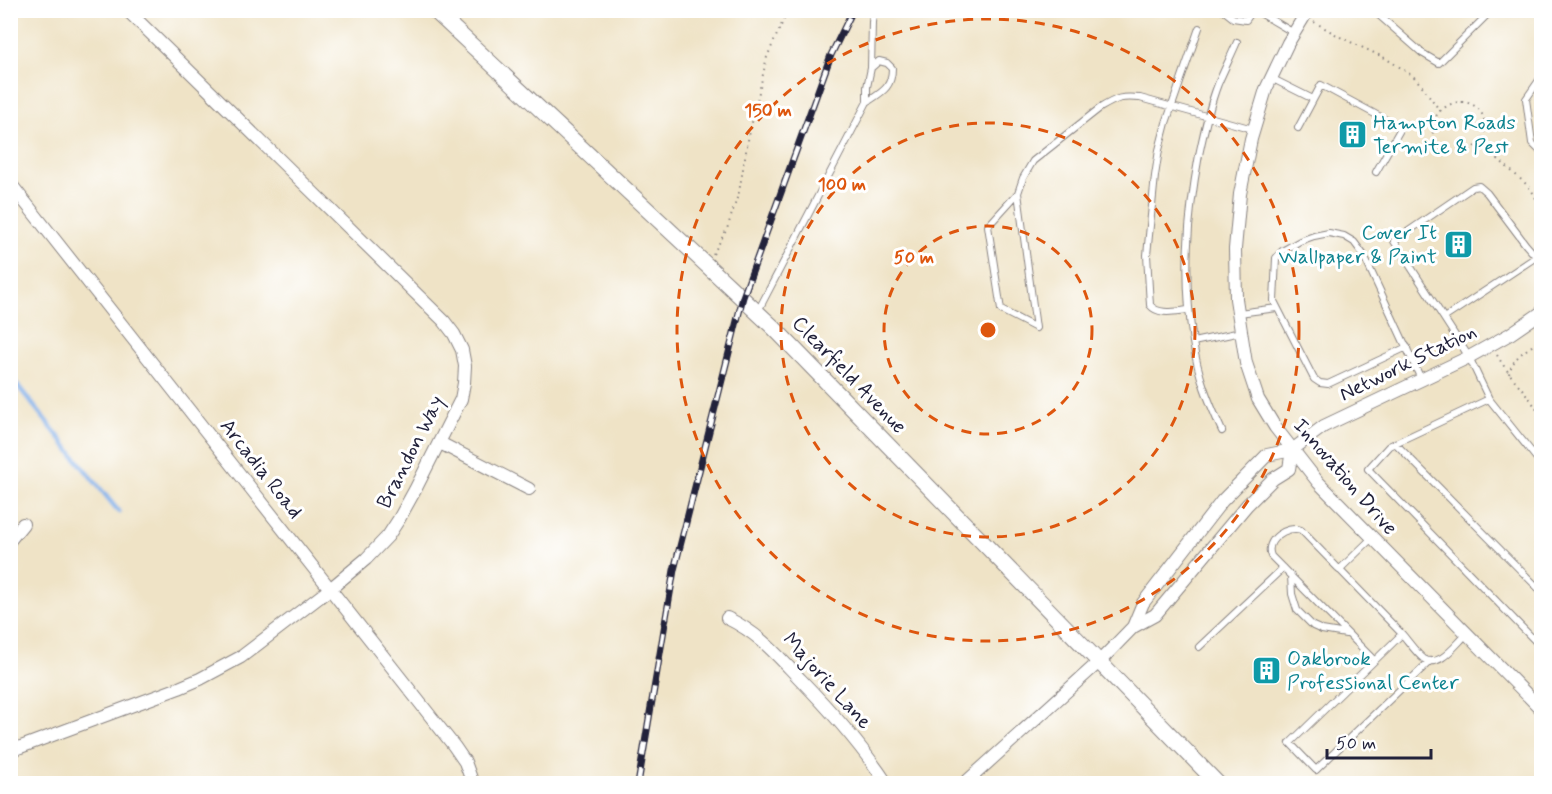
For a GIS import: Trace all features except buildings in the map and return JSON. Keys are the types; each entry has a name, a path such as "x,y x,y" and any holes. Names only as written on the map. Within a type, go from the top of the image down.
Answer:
{"street":[{"name":"Brandon Way","path":"10,751 200,679 241,657 366,559 387,536 415,490 458,407 464,383 465,366 462,350 444,321 128,10"},
{"name":"Clearfield Avenue","path":"434,10 758,311 1218,783"},
{"name":"Innovation Drive","path":"1306,14 1266,89 1253,129 1240,194 1235,249 1236,299 1246,363 1258,399 1275,427 1317,482 1542,710"},
{"name":"Arcadia Road","path":"10,183 454,746 465,762 473,783"},
{"name":"Network Station","path":"1133,627 1143,603 1222,501 1267,455 1292,450 1324,426 1469,357 1510,334 1542,312"},
{"path":"440,443 529,489"},
{"name":"Network Station","path":"964,783 1100,661 1133,627 1155,615 1247,505 1274,479 1289,469 1292,450"},
{"path":"10,540 23,524"},
{"name":"Majorie Lane","path":"727,618 763,640 831,712 872,760 887,783"}],"lane":[{"path":"867,102 874,10"},
{"path":"1223,10 1233,18 1246,20 1254,10 1294,33"},
{"path":"1373,10 1422,53 1439,63 1492,10"},
{"path":"1189,310 1161,312 1150,305 1147,255 1159,150 1198,28"},
{"path":"1222,431 1205,394 1196,364 1189,310 1186,258 1189,217 1208,116 1218,84 1237,42"},
{"path":"758,311 867,102 884,90 892,78 892,68 887,63 879,61 871,68"},
{"path":"1542,76 1526,99 1532,143 1542,153"},
{"path":"1271,78 1313,99"},
{"path":"1298,128 1321,85 1401,128 1376,172"},
{"path":"1018,193 1036,328 1001,310 988,226 1018,193 1023,178 1033,161 1100,108 1124,97 1140,98 1253,129"},
{"path":"1542,263 1479,186 1473,187 1394,242 1469,357 1489,399 1542,465"},
{"path":"1407,347 1328,384 1314,379 1274,301 1276,258 1282,251 1314,236 1329,233 1344,236 1354,242 1363,254 1407,347 1421,379"},
{"path":"1444,318 1536,257"},
{"path":"1239,313 1277,308"},
{"path":"1193,342 1242,332"},
{"path":"1489,399 1389,446 1368,469 1542,648"},
{"path":"1395,443 1542,592"},
{"path":"1374,660 1271,556 1270,543 1286,530 1294,528 1301,530 1424,659 1432,662 1440,660 1466,634"},
{"path":"1339,570 1372,538"},
{"path":"1199,647 1283,568"},
{"path":"1290,575 1297,610 1312,626 1348,634"},
{"path":"1402,634 1290,742 1316,770 1430,661"}],"path":[{"path":"708,264 727,229 740,192 748,140 767,57 788,10"},
{"path":"1306,14 1342,38 1401,68 1423,87 1440,111"},
{"path":"1461,102 1470,103 1478,109 1486,126 1480,143 1468,152 1460,153 1454,153 1442,147 1436,139 1433,127 1440,111 1461,102"},
{"path":"1480,143 1526,184 1542,210"},
{"path":"1509,374 1517,357 1542,340"},
{"path":"1491,345 1509,374 1532,401 1542,420"}],"waterway":[{"path":"10,376 119,512"}],"railway":[{"path":"638,784 674,570 743,297 831,55 853,10"}],"place":[{"name":"Hampton Roads Termite & Pest","path":"1352,135"},
{"name":"Cover It Wallpaper & Paint","path":"1458,245"},
{"name":"Oakbrook Professional Center","path":"1266,671"}]}
